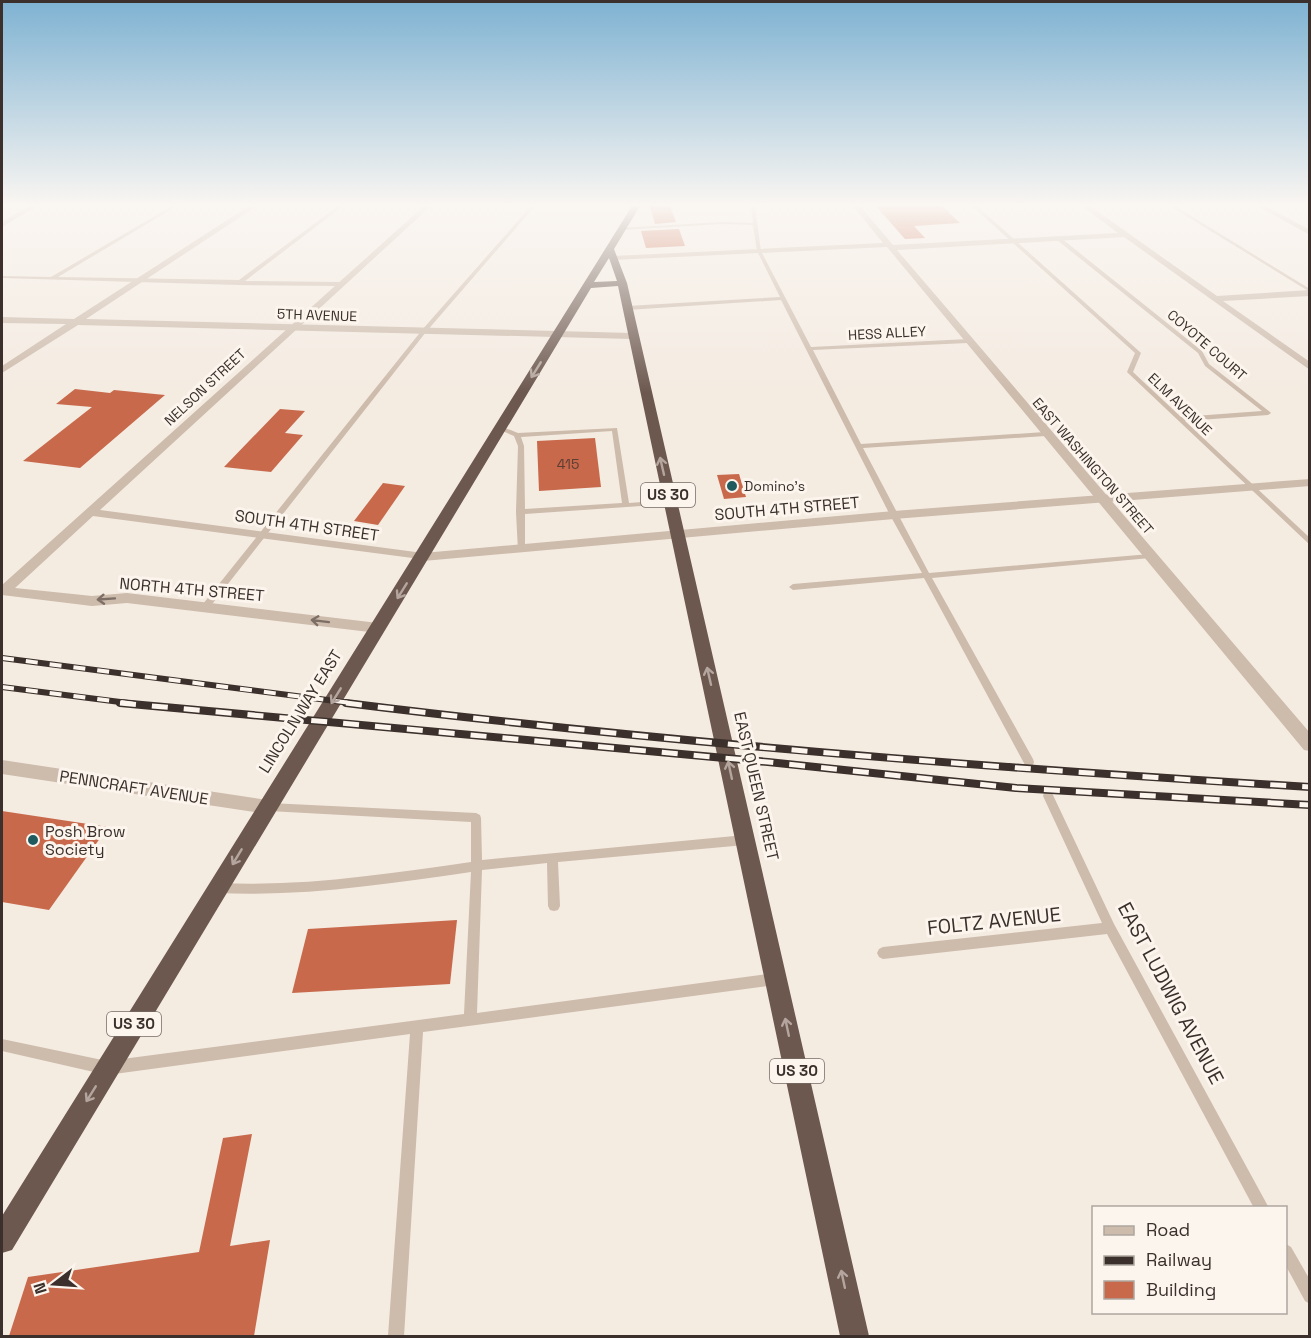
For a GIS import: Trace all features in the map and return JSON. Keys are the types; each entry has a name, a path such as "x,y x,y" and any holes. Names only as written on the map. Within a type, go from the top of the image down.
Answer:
{"highway":[{"name":"LINCOLN WAY EAST","path":"2,1240 423,557 586,285 599,268"},
{"name":"EAST QUEEN STREET","path":"617,268 622,283 855,1336"},
{"path":"586,285 622,283"}],"street":[{"path":"2,370 158,268"},
{"name":"NELSON STREET","path":"2,591 358,268"},
{"name":"EAST WASHINGTON STREET","path":"908,268 1310,744"},
{"path":"1173,268 1310,367"},
{"path":"1215,299 1310,292"},
{"name":"5TH AVENUE","path":"2,320 632,336"},
{"name":"SOUTH 4TH STREET","path":"91,512 423,557 1100,497 1310,482"},
{"name":"NORTH 4TH STREET","path":"2,591 92,600 127,598 378,628"},
{"name":"PENNCRAFT AVENUE","path":"2,767 267,807"}],"lane":[{"path":"52,278 68,268"},
{"path":"239,283 258,268"},
{"path":"206,606 424,331 479,268"},
{"path":"768,268 894,515 1029,762"},
{"name":"ELM AVENUE","path":"1044,268 1138,353 1130,372 1248,487 1310,543"},
{"name":"COYOTE COURT","path":"1096,268 1200,352 1208,365 1268,414 1179,419"},
{"path":"1272,268 1310,292"},
{"path":"2,276 340,284"},
{"path":"627,308 783,298"},
{"name":"HESS ALLEY","path":"808,349 968,341"},
{"path":"500,428 517,435 615,429 626,505"},
{"path":"859,446 1046,434"},
{"path":"517,435 520,446 520,549"},
{"path":"520,512 670,502"},
{"path":"794,587 1150,556"},
{"name":"EAST LUDWIG AVENUE","path":"1048,796 1110,928 1261,1206"},
{"path":"267,807 476,818 477,866 470,1020"},
{"path":"218,888 261,892 312,890 477,866 745,840"},
{"path":"552,858 554,906"},
{"name":"FOLTZ AVENUE","path":"883,953 1110,928"},
{"path":"2,1045 107,1068 776,979"},
{"path":"396,1336 417,1028"},
{"path":"1287,1254 1310,1296"}],"building":[{"path":"75,389 165,395 80,468 23,461 92,407 56,404"},
{"path":"280,409 305,411 285,433 303,435 271,472 224,467"},
{"path":"595,438 601,487 539,491 537,441"},
{"name":"Domino's","path":"739,474 746,497 724,499 717,475"},
{"path":"383,483 405,486 378,525 354,521"},
{"path":"2,811 108,827 49,910 2,902"},
{"path":"457,920 450,984 292,993 308,929"},
{"path":"252,1134 230,1246 270,1240 254,1336 9,1336 28,1277 199,1252 223,1138"}],"railway":[{"path":"2,658 358,704"},
{"path":"2,687 136,704"},
{"path":"120,703 768,762 1016,788 1310,805"},
{"path":"346,703 587,730 828,753 1310,787"}],"place":[{"name":"Domino's","path":"732,486"},
{"name":"Posh Brow Society","path":"33,840"}]}
